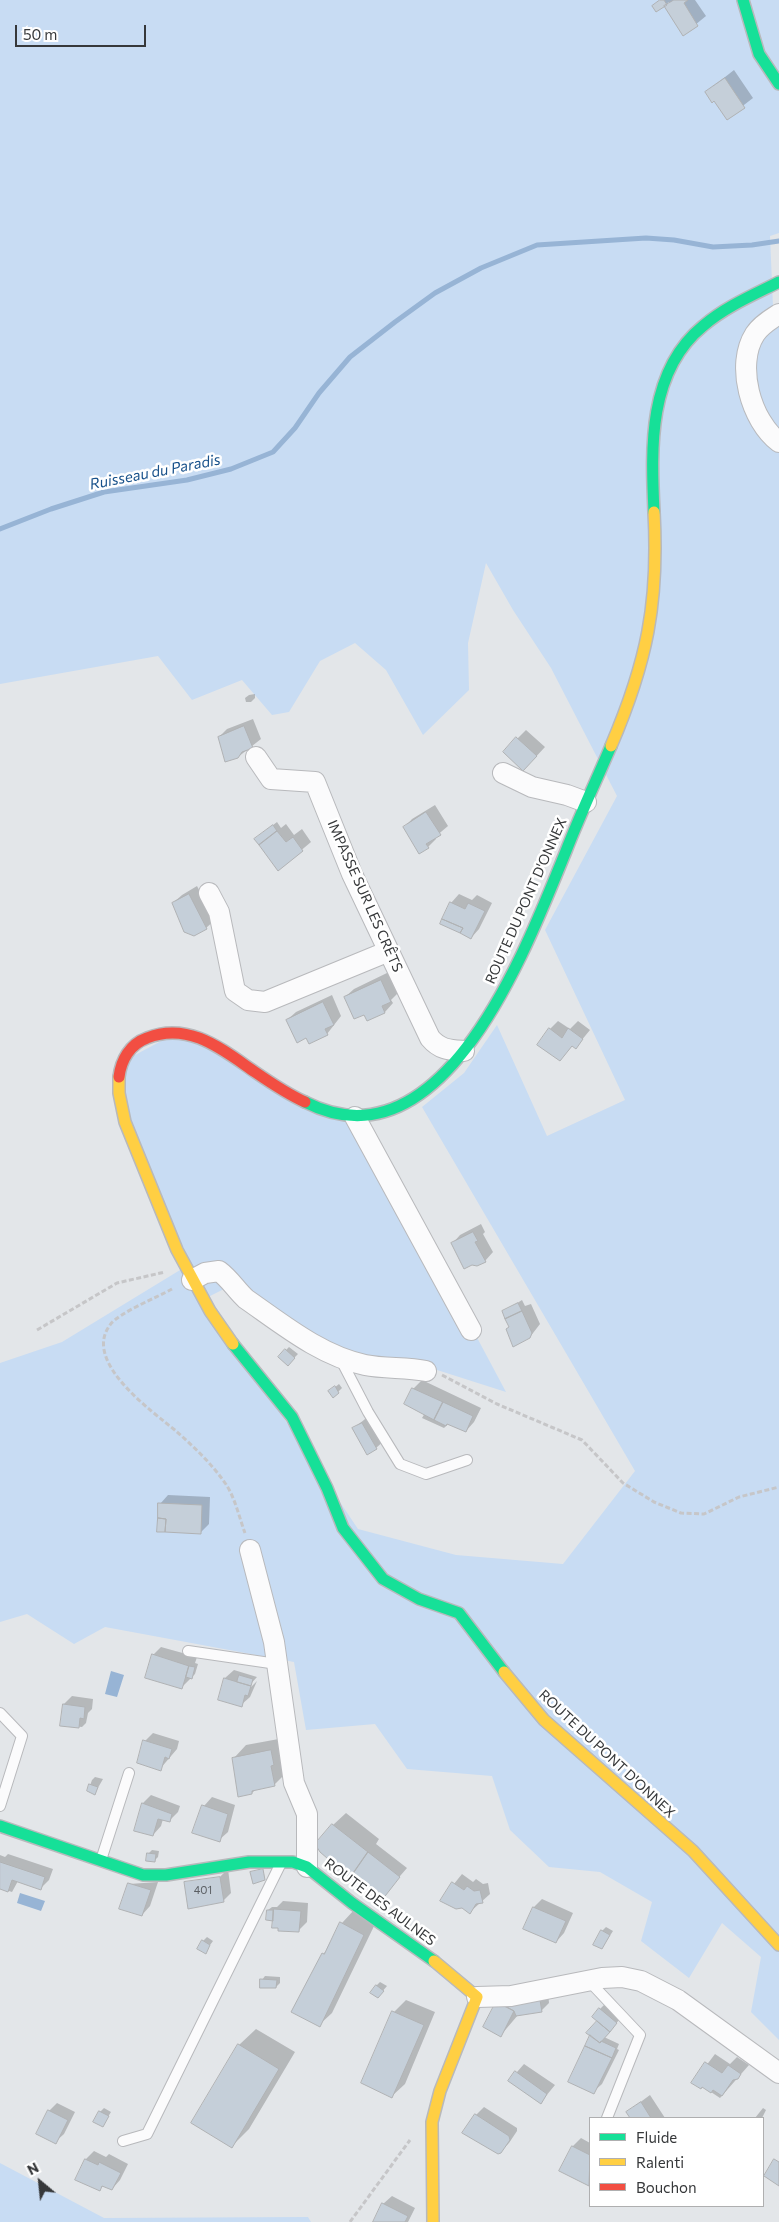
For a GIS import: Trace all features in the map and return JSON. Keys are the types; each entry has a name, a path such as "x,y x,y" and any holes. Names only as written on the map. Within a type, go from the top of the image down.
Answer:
{"street":[{"path":"743,0 760,54 779,84"},
{"name":"ROUTE DU PONT D'ONNEX","path":"779,282 736,304 695,332 668,370 658,405 651,458 656,554 655,591 648,641 629,706 524,948 496,1004 464,1051 440,1077 414,1098 386,1113 355,1117 332,1114 303,1101 271,1084 199,1036 178,1032 160,1033 144,1038 133,1047 122,1062 119,1080 120,1104 125,1122 188,1274 210,1311 242,1356 292,1417 327,1488 344,1528 383,1579 419,1598 459,1613 482,1640 510,1681 544,1720 693,1852 779,1944"},
{"path":"779,314 756,333 749,349 746,369 749,395 757,416 770,436 779,442"},
{"name":"IMPASSE SUR LES CRÊTS","path":"256,757 271,778 315,782 352,874 430,1038 436,1046 444,1049 464,1051"},
{"path":"503,773 532,787 567,795 586,802"},
{"path":"208,893 219,912 235,991 248,1000 265,1002 389,951"},
{"path":"355,1117 471,1330"},
{"path":"188,1274 219,1271 230,1279 238,1292 246,1299 298,1334 339,1357 366,1365 426,1371"},
{"path":"250,1550 274,1642 294,1782 307,1814 307,1868"},
{"name":"ROUTE DES AULNES","path":"0,1826 143,1875 166,1875 250,1862 282,1861 307,1868 352,1903 441,1966 477,1996"},
{"path":"433,2222 432,2122 440,2091 477,1996 490,1998 512,1996 589,1981 622,1977 641,1981 678,2000 779,2073"}],"lane":[{"path":"339,1357 368,1412 400,1464 426,1474 467,1460"},
{"path":"188,1651 277,1664"},
{"path":"0,1713 22,1736 0,1806"},
{"path":"100,1861 129,1773"},
{"path":"123,2141 147,2134 282,1861"},
{"path":"589,1981 640,2035 607,2117"}],"path":[{"path":"36,1330 117,1283 188,1274"},
{"path":"188,1274 110,1324 104,1340 105,1356 128,1391 190,1445 226,1484 250,1550"},
{"path":"426,1371 441,1374 497,1404 582,1440 622,1483 648,1499 681,1512 704,1514 739,1497 779,1487"},
{"path":"350,2222 410,2139"}],"shaded area":[{"path":"0,0 779,0 779,233 770,236 774,330 779,326 779,2040 751,2012 761,1957 722,1923 689,1978 641,1941 652,1902 600,1872 549,1867 510,1830 492,1776 407,1769 375,1724 306,1730 294,1662 105,1627 74,1644 27,1614 0,1622 0,1363 62,1342 185,1267 125,1122 122,1062 178,1032 369,1135 506,1392 412,1362 351,1358 226,1288 204,1299 358,1529 456,1555 563,1564 635,1471 422,1107 464,1073 497,1025 547,1136 625,1100 545,930 617,796 551,668 513,610 486,563 468,643 469,690 423,735 386,670 355,643 320,661 289,712 272,715 242,680 192,700 158,656 0,684"},
{"path":"111,1671 124,1675 117,1697 105,1694"},
{"path":"20,1893 45,1901 41,1911 17,1903"},
{"path":"0,2163 104,2218 308,2217 311,2222 0,2222"}],"building":[{"path":"660,0 664,0 667,5 656,12 652,6"},
{"path":"674,0 688,0 684,3 698,26 683,36 664,6"},
{"path":"725,78 745,108 727,120 714,101 712,103 705,92"},
{"path":"244,726 253,748 242,752 238,758 225,762 218,737"},
{"path":"516,737 537,756 523,771 503,752"},
{"path":"426,812 441,835 426,844 429,848 419,854 403,827"},
{"path":"273,825 277,831 259,845 254,839"},
{"path":"277,831 286,842 293,837 303,851 278,871 259,845"},
{"path":"189,894 207,929 194,936 184,932 172,903"},
{"path":"450,902 465,909 468,903 485,911 471,939 460,933 463,928 442,919"},
{"path":"442,919 463,928 460,933 440,924"},
{"path":"381,980 391,1002 382,1006 385,1013 367,1021 364,1015 354,1019 344,997"},
{"path":"323,1002 334,1025 325,1029 328,1035 309,1044 306,1038 297,1043 286,1020"},
{"path":"549,1028 562,1038 568,1028 583,1039 576,1049 572,1046 560,1061 537,1045"},
{"path":"473,1232 478,1241 475,1242 486,1262 464,1269 451,1243"},
{"path":"518,1303 522,1311 505,1319 502,1311"},
{"path":"522,1311 532,1333 530,1338 513,1347 506,1329 509,1327 505,1319"},
{"path":"285,1349 295,1358 288,1366 278,1357"},
{"path":"335,1386 339,1393 333,1398 328,1391"},
{"path":"412,1388 443,1402 434,1420 404,1404"},
{"path":"443,1402 473,1416 466,1432 434,1420"},
{"path":"362,1423 377,1449 367,1455 352,1428"},
{"path":"158,1503 202,1505 201,1534 165,1532 166,1519 158,1518"},
{"path":"158,1518 166,1519 165,1532 157,1532"},
{"path":"152,1654 189,1666 182,1689 145,1678"},
{"path":"189,1666 195,1667 192,1679 186,1677"},
{"path":"239,1675 253,1679 251,1686 237,1682"},
{"path":"224,1678 251,1686 248,1696 245,1695 242,1707 218,1700"},
{"path":"63,1704 85,1707 84,1719 80,1718 79,1728 60,1726"},
{"path":"143,1740 172,1749 169,1759 165,1757 161,1771 137,1763"},
{"path":"271,1750 274,1765 271,1766 275,1786 252,1791 252,1794 238,1797 232,1758"},
{"path":"89,1784 98,1787 95,1795 87,1791"},
{"path":"142,1803 172,1814 170,1822 158,1819 153,1836 134,1831"},
{"path":"202,1805 228,1814 220,1842 192,1833"},
{"path":"332,1824 368,1852 350,1878 320,1852 315,1844"},
{"path":"368,1852 400,1877 382,1900 350,1878"},
{"path":"147,1853 156,1854 155,1862 146,1861"},
{"path":"0,1862 45,1877 41,1890 12,1880 8,1892 0,1889"},
{"path":"263,1869 265,1880 253,1884 250,1872"},
{"path":"220,1877 224,1902 188,1909 184,1882"},
{"path":"452,1882 464,1890 467,1886 474,1891 480,1890 483,1903 476,1904 470,1914 462,1908 456,1909 440,1901"},
{"path":"128,1883 151,1890 142,1916 119,1909"},
{"path":"533,1907 566,1921 556,1943 523,1929"},
{"path":"274,1909 301,1911 299,1932 278,1931 278,1928 272,1928"},
{"path":"267,1910 273,1910 273,1921 266,1920"},
{"path":"340,1922 364,1935 320,2027 291,2012"},
{"path":"601,1930 610,1935 602,1949 593,1945"},
{"path":"202,1940 210,1945 206,1954 197,1949"},
{"path":"260,1979 277,1980 276,1988 260,1988"},
{"path":"376,1985 384,1991 378,1998 370,1993"},
{"path":"540,2000 542,2012 516,2016 514,2011 507,2007 507,2005"},
{"path":"496,2002 514,2011 501,2037 483,2027"},
{"path":"599,2008 617,2023 610,2032 592,2017"},
{"path":"392,2011 424,2025 392,2098 361,2083"},
{"path":"597,2021 610,2032 600,2043 586,2033"},
{"path":"590,2035 600,2043 601,2041 616,2048 612,2058 585,2046"},
{"path":"238,2044 279,2069 232,2148 191,2123"},
{"path":"585,2046 612,2058 594,2094 568,2082"},
{"path":"705,2062 722,2073 728,2065 741,2074 738,2079 733,2080 722,2096 713,2090 711,2093 691,2083"},
{"path":"515,2071 547,2094 541,2104 508,2081"},
{"path":"641,2102 650,2117 629,2117 626,2112"},
{"path":"48,2110 68,2120 56,2144 36,2134"},
{"path":"99,2111 109,2116 103,2127 93,2122"},
{"path":"475,2114 509,2136 510,2140 501,2153 498,2154 462,2133"},
{"path":"572,2146 589,2154 589,2186 559,2171"},
{"path":"85,2159 98,2165 99,2162 121,2173 112,2190 102,2186 100,2191 75,2180"},
{"path":"774,2159 779,2162 779,2186 764,2176"},
{"path":"382,2203 408,2216 405,2222 373,2222"}],"waterway":[{"name":"Ruisseau du Paradis","path":"0,529 51,509 104,492 187,480 231,469 273,452 295,428 319,393 350,357 435,293 481,268 537,245 646,238 674,240 713,247 752,245 779,241"}],"traffic: fast":[{"path":"743,0 759,54 779,84"},
{"path":"654,512 654,436 663,387 672,365 685,344 712,319 779,282"},
{"path":"305,1102 355,1115 399,1106 438,1079 473,1039 503,991 528,940 611,746"},
{"path":"233,1344 292,1417 327,1488 343,1528 383,1579 419,1599 459,1613 504,1672"},
{"path":"0,1826 143,1875 166,1875 249,1862 293,1862 307,1867 352,1903 434,1961"}],"traffic: slow":[{"path":"611,746 634,687 648,632 654,575 654,512"},
{"path":"119,1077 119,1093 125,1122 177,1250 210,1311 233,1344"},
{"path":"504,1672 544,1720 693,1851 779,1945"},
{"path":"433,2222 432,2122 440,2091 477,1997 434,1961"}],"traffic: jam":[{"path":"119,1077 127,1053 136,1044 147,1038 177,1033 191,1035 218,1047 279,1088 305,1102"}]}
